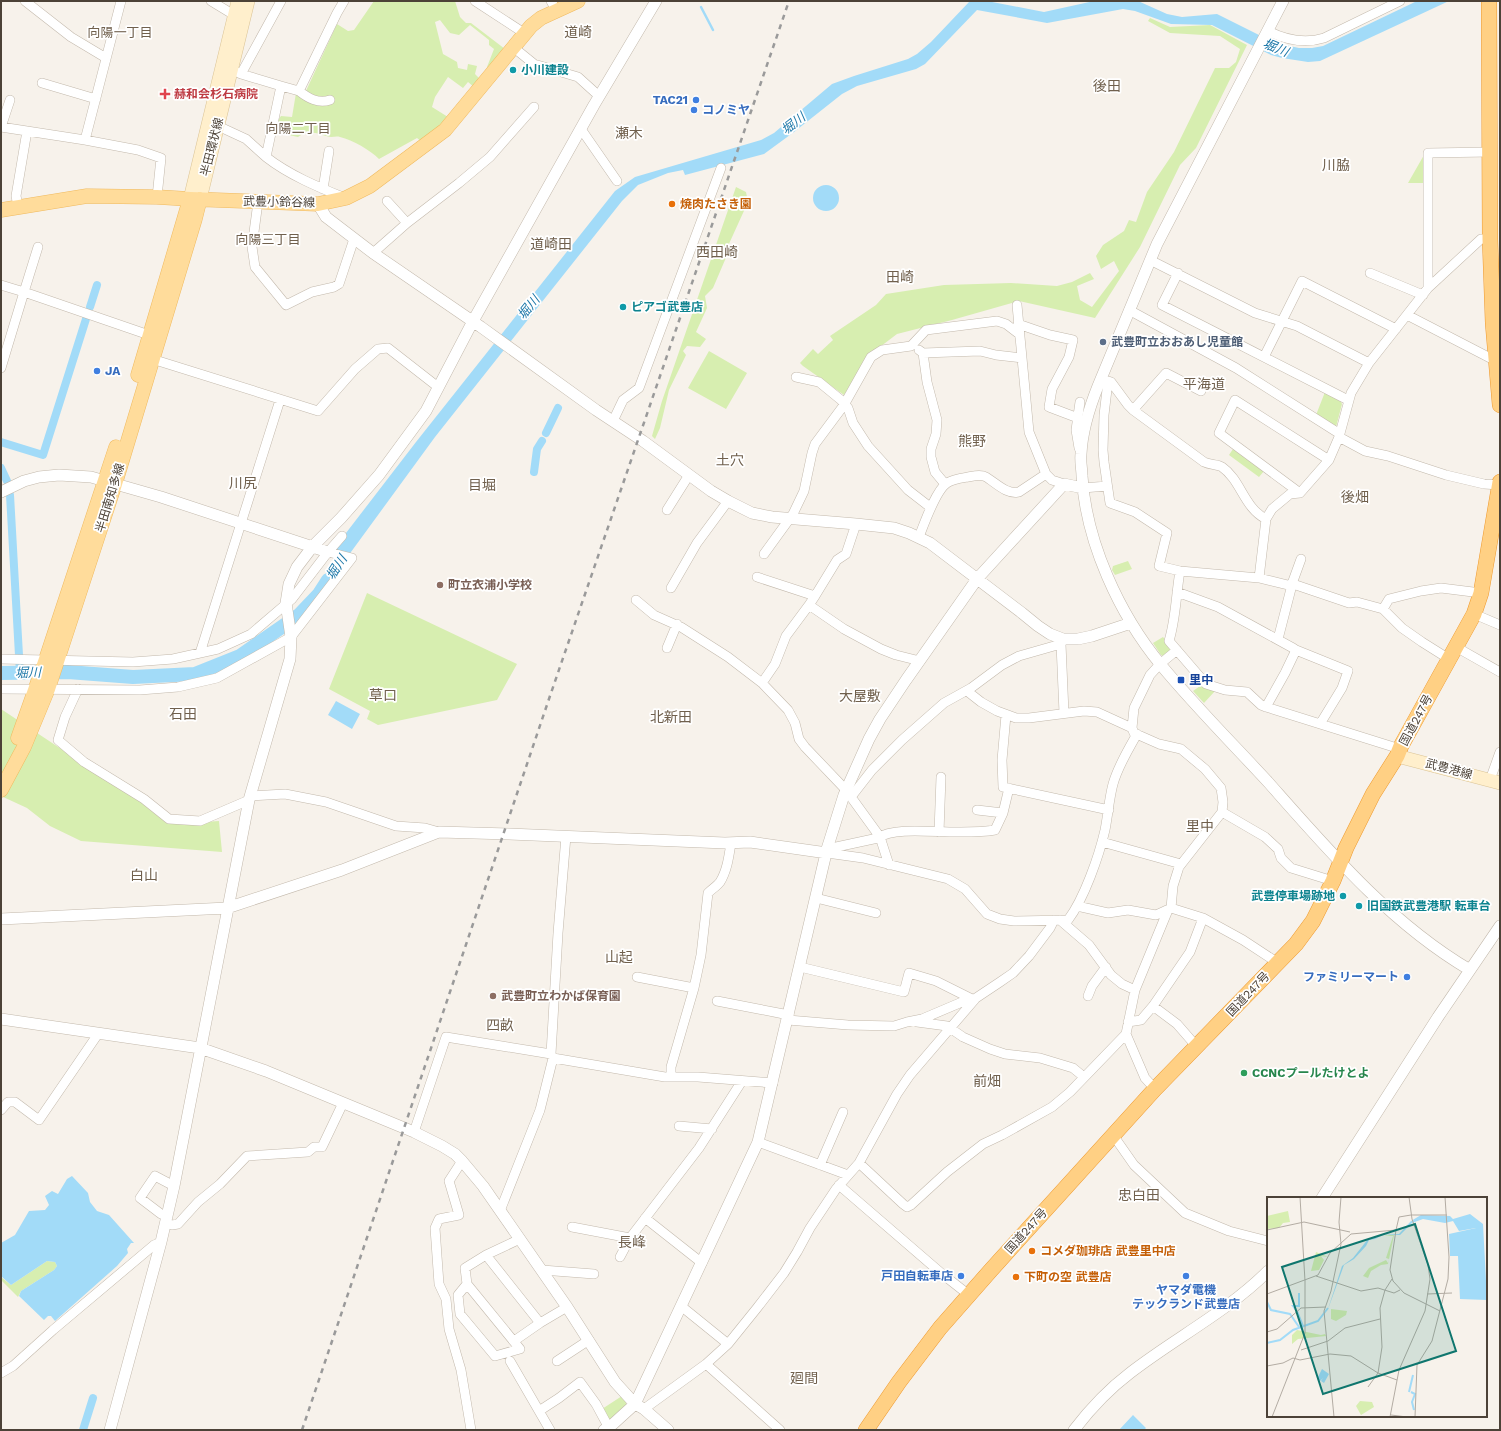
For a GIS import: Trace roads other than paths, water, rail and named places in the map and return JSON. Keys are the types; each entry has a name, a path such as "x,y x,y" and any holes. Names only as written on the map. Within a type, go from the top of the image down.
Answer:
{"highway":[{"path":"1490,1 1495,74 1490,152 1495,186 1493,243 1496,361 1500,405"},
{"name":"国道247号","path":"866,1430 903,1376 940,1328 1155,1089 1296,944 1313,921 1333,880 1346,848 1373,794 1399,753 1474,614 1481,593 1500,484"}],"main road":[{"name":"半田環状線","path":"195,199 238,1"},
{"name":"半田環状線","path":"195,199 236,72 248,1"},
{"name":"武豊小鈴谷線","path":"1,210 18,206 87,196 156,196 318,204 346,198 370,186 445,130 524,33 553,6 578,1"},
{"name":"半田南知多線","path":"110,482 126,415 149,335 195,199"},
{"name":"半田南知多線","path":"1,790 24,747 42,689 48,660 152,359 195,219 195,199"},
{"name":"半田南知多線","path":"1,772 42,689"},
{"name":"武豊港線","path":"1399,753 1495,782"}],"street":[{"path":"25,1 71,37 106,58"},
{"path":"85,140 121,1"},
{"path":"211,1 234,15"},
{"path":"281,1 236,72 299,91 320,102 330,100"},
{"path":"299,91 344,1"},
{"path":"475,1 524,33"},
{"path":"110,1430 161,1242 174,1186 227,908 250,798 290,659 291,637 286,603 287,592 292,575 301,560 313,546 341,518 379,475 426,411 473,321 599,96 656,1"},
{"path":"1081,454 1076,430 1078,418 1083,405 1129,310 1157,244 1283,1"},
{"path":"1268,31 1293,40 1315,41 1400,1"},
{"path":"513,47 534,64 578,77 599,96"},
{"path":"42,83 96,99"},
{"path":"266,157 281,86"},
{"path":"10,100 1,127 138,150 161,158 156,196"},
{"path":"373,253 407,223 490,157 534,107"},
{"path":"218,126 246,139 274,164 323,189 346,198"},
{"path":"581,129 618,181"},
{"path":"18,206 16,196 27,131"},
{"path":"323,189 329,151"},
{"path":"1425,292 1428,154 1490,152"},
{"path":"613,421 623,400 639,388 721,168"},
{"path":"387,201 407,223"},
{"path":"258,202 252,247 255,267 286,305 312,292 334,287 339,284 354,239"},
{"path":"318,204 326,217 373,253 496,337 613,421 643,440 711,492 752,513 772,517 894,528 919,537 930,543 1022,612 1038,626 1062,642"},
{"path":"1259,578 1266,519 1272,509 1290,494 1300,493 1328,460 1340,435 1348,400 1369,363 1425,292 1481,239 1493,243"},
{"path":"1,368 38,247"},
{"path":"1150,260 1255,313 1297,326 1369,363"},
{"path":"1178,273 1162,305 1348,400"},
{"path":"1370,273 1425,292"},
{"path":"1264,357 1302,281 1396,329"},
{"path":"1,285 149,335"},
{"path":"1017,305 1029,432 1046,474 1052,480 1083,488 1107,486"},
{"path":"1129,310 1236,368 1365,451 1388,456 1484,484 1500,484"},
{"path":"1407,315 1496,361"},
{"path":"911,346 926,330 998,321 1006,324 1019,334"},
{"path":"1018,324 1050,335 1073,340 1069,357 1052,389 1049,407 1078,418"},
{"path":"764,554 790,518 804,491 814,448 822,434 844,405 871,357 882,350 911,346 923,353 980,351 996,355 1022,358"},
{"path":"152,359 318,411 355,369 378,349 388,348 438,387"},
{"path":"923,353 927,382 936,420 936,434 931,449 931,457 935,472 945,484"},
{"path":"1133,410 1166,373 1201,391"},
{"path":"796,377 819,382 841,400 848,408 857,430 868,446 908,490 930,507"},
{"path":"1266,519 1256,514 1247,502 1233,477 1220,466 1204,462 1133,410 1111,382 1108,381 1104,412 1103,450 1110,502 1135,512 1167,534 1159,566 1180,571 1259,578 1292,585 1349,603 1357,602 1383,609 1402,628 1422,642 1500,672"},
{"path":"200,653 280,400"},
{"path":"1300,493 1219,433 1235,400 1328,460"},
{"path":"1083,405 1104,412"},
{"path":"1083,405 1081,454 1083,488 1087,510 1098,552 1108,578 1131,623 1160,664 1351,875 1410,928 1470,970"},
{"path":"919,537 930,507 945,484 949,482 981,475 985,476 1002,488 1015,493 1019,492 1046,474"},
{"path":"1,689 140,690 178,687 217,678 291,637 352,558 328,552 110,482 76,475 45,476 2,488"},
{"path":"667,510 689,475"},
{"path":"639,1407 681,1306 758,1142 827,851 847,794 869,739 880,719 977,579 1064,484"},
{"path":"671,588 697,543 728,501"},
{"path":"762,683 775,664 786,636 815,596 837,560 846,554 856,524"},
{"path":"2,659 133,662 172,659 218,649 251,634 292,599 342,536"},
{"path":"1278,639 1292,585 1301,560"},
{"path":"1180,571 1174,624 1169,640 1206,684 1225,690 1247,692 1261,705 1320,724 1399,753"},
{"path":"757,577 815,596"},
{"path":"1383,609 1389,599 1431,589 1449,588 1481,593"},
{"path":"1177,592 1218,607 1296,650 1348,671 1342,688 1320,724"},
{"path":"636,600 654,614 677,624 728,657 762,683 788,710 795,723 799,739 847,794 880,837 889,865"},
{"path":"808,605 844,629 881,649 896,655 920,661"},
{"path":"1474,614 1500,625"},
{"path":"847,794 917,726 944,703 967,691 1002,665 1013,659 1062,642 1092,636 1131,623"},
{"path":"667,648 677,624"},
{"path":"1062,642 1064,713"},
{"path":"78,689 65,717 58,740 84,762 144,799 169,819 200,821 250,798 285,794 326,802 396,826 425,828 439,832 750,842 827,851 863,858 948,879 965,889 987,914 992,916 1014,921 1068,920 1077,906 1102,842 1117,773 1134,731 1133,714 1136,702 1150,675 1160,664 1177,650"},
{"path":"1266,707 1296,650"},
{"path":"967,691 981,702 1006,715 1016,718 1029,718 1084,711 1097,712 1159,744 1181,749 1205,769 1221,788 1223,802 1222,812 1179,867 1173,886 1170,909 1135,990 1126,1034 1142,1074 1155,1089"},
{"path":"1006,715 1002,760 1003,787 1109,810"},
{"path":"1495,782 1500,752"},
{"path":"939,832 941,777"},
{"path":"827,851 880,837 892,832 962,832 995,830 1003,813 1009,788"},
{"path":"977,810 1003,813"},
{"path":"1222,812 1265,837 1278,849 1281,858 1291,868 1333,880"},
{"path":"1,919 227,908 342,870 439,832"},
{"path":"500,1210 540,1110 552,1056 558,933 566,836"},
{"path":"671,1076 671,1067 694,988 701,955 708,893 720,883 728,859 731,842"},
{"path":"1102,842 1181,864"},
{"path":"816,898 871,912 864,920"},
{"path":"1077,906 1108,913 1128,910 1156,915 1170,909 1203,918 1243,940 1278,963"},
{"path":"1128,1022 1141,1020 1153,1006 1190,952 1203,918"},
{"path":"1057,920 1089,946 1111,975 1122,984 1135,990"},
{"path":"717,1001 788,1018 848,1025 894,1026 922,1020 984,993 1012,973 1038,946 1057,920"},
{"path":"1323,1197 1438,1017 1500,926"},
{"path":"800,967 904,992 909,973 936,981 974,998"},
{"path":"1088,996 1092,986 1106,967"},
{"path":"637,977 694,988"},
{"path":"539,1411 580,1382 596,1404 607,1429 706,1364 728,1344 772,1289 797,1252 810,1228 839,1186 859,1163 897,1094 910,1075 974,998"},
{"path":"1153,1006 1177,1024 1196,1047"},
{"path":"1,1019 200,1048 266,1071 414,1132 455,1154 483,1186 500,1210 567,1307 615,1382 639,1407 668,1430"},
{"path":"913,1021 947,1026 963,1037 990,1049 1005,1054 1047,1060 1073,1068 1084,1077"},
{"path":"1,1110 8,1102 15,1102 39,1120 98,1034"},
{"path":"859,1163 903,1204 907,1206 911,1205 947,1172 983,1144 1002,1135 1052,1106 1070,1092 1126,1034"},
{"path":"414,1132 446,1037 664,1077 698,1077 772,1083"},
{"path":"620,1257 630,1238 712,1129 742,1080"},
{"path":"174,1186 155,1176 140,1198 161,1214 172,1225 178,1224 198,1202 220,1184 234,1168 248,1156 308,1152 314,1147 322,1146 343,1103"},
{"path":"820,1164 844,1112"},
{"path":"679,1126 712,1129"},
{"path":"1113,1135 1134,1165 1185,1213 1229,1231 1267,1241"},
{"path":"758,1142 848,1175"},
{"path":"462,1161 449,1181 459,1215 439,1219 435,1228 439,1284 446,1299 449,1329 461,1370 471,1430"},
{"path":"839,1186 969,1295"},
{"path":"645,1218 702,1263"},
{"path":"572,1227 630,1238"},
{"path":"467,1284 458,1294 460,1314 495,1356 520,1349 467,1284 465,1268 486,1254 520,1239"},
{"path":"1,1373 13,1366 53,1330 154,1245 161,1242"},
{"path":"486,1254 540,1323"},
{"path":"542,1270 594,1274"},
{"path":"1074,1430 1089,1410 1129,1374 1242,1296 1267,1272"},
{"path":"681,1306 728,1344"},
{"path":"514,1341 567,1307"},
{"path":"557,1361 589,1340"},
{"path":"510,1361 550,1430"},
{"path":"706,1364 780,1430"}],"water":[{"path":"987,1 1044,12 1094,1 1138,1 1167,14 1182,17 1217,14 1271,41 1299,48 1312,48 1323,46 1417,1 1449,1 1320,61 1308,62 1271,55 1212,25 1171,24 1135,11 1123,9 1047,23 977,10 925,64 916,69 857,86 842,94 764,154 685,175 683,170 668,173 638,185 622,201 435,437 313,604 335,563 336,546 416,442 615,191 635,177 761,140 774,133 832,84 908,59 917,54 931,42 969,2"},
{"path":"826,185 835,189 839,198 835,207 826,211 817,207 813,198 817,189"},
{"path":"336,701 360,714 352,729 328,715"},
{"path":"72,1176 88,1193 90,1202 97,1211 109,1215 134,1243 131,1243 127,1249 128,1253 117,1266 55,1321 51,1316 48,1316 44,1320 19,1296 21,1291 54,1270 57,1266 55,1262 47,1261 11,1285 1,1276 1,1243 15,1235 29,1211 45,1210 49,1205 45,1196 52,1191 58,1194 67,1179"},
{"path":"1133,1415 1146,1428 1144,1430 1119,1430"}],"waterway":[{"path":"701,7 713,30"},
{"path":"90,307 97,285"},
{"path":"1,442 43,455 86,319"},
{"path":"546,433 558,408"},
{"path":"534,472 537,449 542,441"},
{"path":"1,468 7,481"},
{"path":"10,495 20,673"},
{"name":"堀川","path":"1,673 68,672 133,677 195,674 240,656 299,615 319,594 328,580"},
{"path":"83,1430 93,1398"}],"railway":[{"path":"302,1430 551,693 789,1"}],"place":[{"name":"小川建設","path":"513,70"},
{"name":"赫和会杉石病院","path":"165,94"},
{"name":"TAC21","path":"696,100"},
{"name":"コノミヤ","path":"694,110"},
{"name":"焼肉たさき園","path":"672,204"},
{"name":"ピアゴ武豊店","path":"623,307"},
{"name":"武豊町立おおあし児童館","path":"1103,342"},
{"name":"JA","path":"97,371"},
{"name":"町立衣浦小学校","path":"440,585"},
{"name":"里中","path":"1181,680"},
{"name":"武豊停車場跡地","path":"1343,896"},
{"name":"旧国鉄武豊港駅 転車台","path":"1359,906"},
{"name":"ファミリーマート","path":"1407,977"},
{"name":"武豊町立わかば保育園","path":"493,996"},
{"name":"CCNCプールたけとよ","path":"1244,1073"},
{"name":"コメダ珈琲店 武豊里中店","path":"1032,1251"},
{"name":"戸田自転車店","path":"961,1276"},
{"name":"ヤマダ電機 テックランド武豊店","path":"1186,1276"},
{"name":"下町の空 武豊店","path":"1016,1277"}],"district":[{"name":"向陽一丁目","path":"120,32"},
{"name":"道崎","path":"578,32"},
{"name":"後田","path":"1107,86"},
{"name":"向陽二丁目","path":"298,128"},
{"name":"瀬木","path":"629,133"},
{"name":"川脇","path":"1336,165"},
{"name":"向陽三丁目","path":"268,239"},
{"name":"道崎田","path":"551,244"},
{"name":"西田崎","path":"717,252"},
{"name":"田崎","path":"900,277"},
{"name":"平海道","path":"1204,384"},
{"name":"熊野","path":"972,441"},
{"name":"土穴","path":"730,460"},
{"name":"川尻","path":"243,483"},
{"name":"目堀","path":"482,485"},
{"name":"後畑","path":"1355,497"},
{"name":"草口","path":"383,695"},
{"name":"大屋敷","path":"860,696"},
{"name":"石田","path":"183,714"},
{"name":"北新田","path":"671,717"},
{"name":"里中","path":"1200,826"},
{"name":"白山","path":"144,875"},
{"name":"山起","path":"619,957"},
{"name":"四畝","path":"500,1025"},
{"name":"前畑","path":"987,1081"},
{"name":"忠白田","path":"1139,1195"},
{"name":"長峰","path":"632,1242"},
{"name":"廻間","path":"804,1378"}]}
